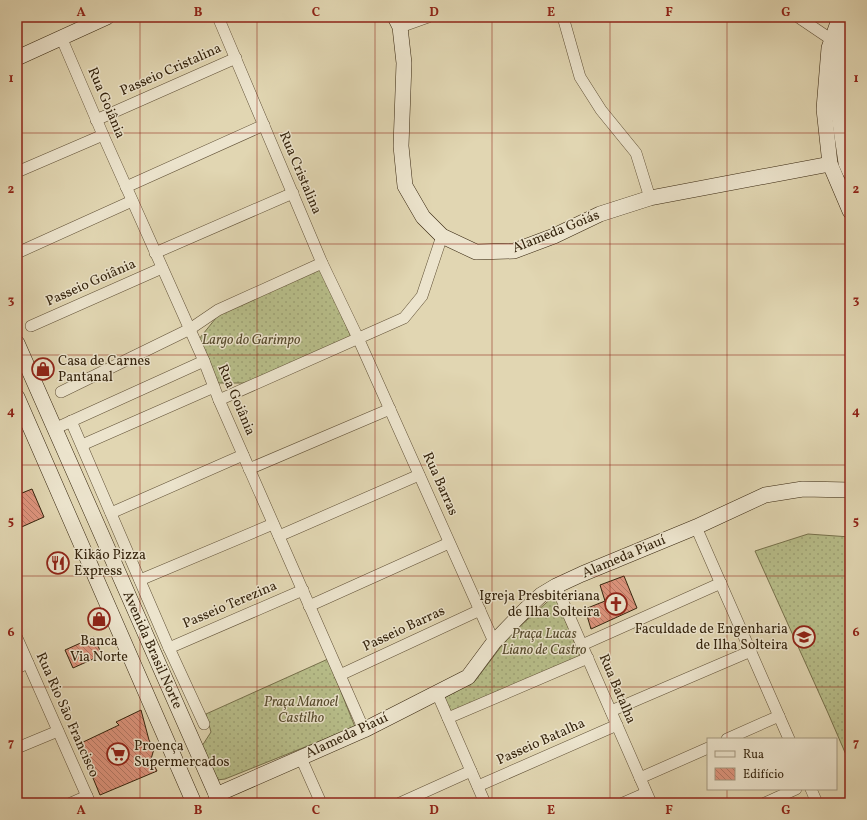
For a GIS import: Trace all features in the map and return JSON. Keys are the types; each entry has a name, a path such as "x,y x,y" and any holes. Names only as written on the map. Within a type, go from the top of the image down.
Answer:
{"street":[{"path":"17,58 107,17"},
{"name":"Rua Cristalina","path":"218,17 322,263 358,338"},
{"path":"398,22 428,17"},
{"path":"563,17 580,77 601,110 636,153 650,198"},
{"path":"798,17 832,40"},
{"path":"840,17 829,48 824,109 830,164 850,211"},
{"name":"Alameda Goiás","path":"398,22 404,63 401,146 405,186 423,217 442,236 476,252 514,252 554,236 600,214 650,198 830,164"},
{"path":"850,22 841,48 838,109 845,122 846,163 850,172"},
{"name":"Rua Goiânia","path":"61,37 96,120 204,361 219,400 364,730"},
{"name":"Passeio Cristalina","path":"96,120 236,58"},
{"path":"126,187 264,124"},
{"path":"17,172 103,135"},
{"path":"155,253 293,193"},
{"path":"17,253 132,201"},
{"path":"219,400 404,318 422,296 442,236"},
{"path":"61,392 190,329 218,310 322,263"},
{"name":"Passeio Goiânia","path":"31,326 162,268"},
{"name":"Rua Barras","path":"358,338 494,642"},
{"name":"Avenida Brasil Norte","path":"17,343 218,799"},
{"path":"54,429 204,361"},
{"path":"82,445 214,387"},
{"name":"Avenida Brasil Norte","path":"17,397 194,803"},
{"path":"249,469 390,409"},
{"path":"71,421 169,648 204,724"},
{"path":"111,513 243,455"},
{"path":"279,536 419,475"},
{"name":"Alameda Piauí","path":"218,799 301,758 364,730 468,677 494,642 524,610 556,586 696,527 765,495 803,489 850,490"},
{"path":"140,580 273,524"},
{"path":"696,527 789,738"},
{"path":"309,606 450,543"},
{"path":"582,645 721,583"},
{"name":"Rua Batalha","path":"556,586 648,798"},
{"name":"Passeio Terezina","path":"169,648 303,590"},
{"name":"Passeio Barras","path":"340,675 480,610"},
{"name":"Rua Rio São Francisco","path":"17,638 88,800"},
{"path":"611,711 751,651"},
{"path":"448,718 588,658"},
{"path":"17,668 28,663"},
{"path":"437,693 485,803"},
{"path":"729,738 779,716"},
{"name":"Passeio Batalha","path":"478,786 617,725"},
{"path":"17,748 58,731"},
{"path":"640,778 707,748"},
{"path":"301,758 321,803"},
{"path":"400,803 471,771"},
{"path":"765,803 794,790"},
{"path":"811,790 817,803"},
{"path":"623,803 648,798"},
{"path":"72,803 88,800"}],"green space":[{"name":"Largo do Garimpo","path":"321,268 351,337 247,383 218,383 199,339 220,313"},
{"path":"808,534 850,537 850,764 755,551"},
{"name":"Praça Lucas Liano de Castro","path":"555,595 580,656 452,714 444,698 475,681 509,636"},
{"name":"Praça Manoel Castilho","path":"328,659 355,727 225,779 217,780 202,746 211,732 206,714"}],"building":[{"path":"32,489 44,517 17,529 17,495"},
{"name":"Igreja Presbiteriana de Ilha Solteira","path":"624,576 637,608 591,629 585,609 605,601 600,585"},
{"path":"94,637 102,655 73,668 65,650"},
{"name":"Proença Supermercados","path":"141,710 149,740 154,749 151,759 157,771 100,795 79,744 119,725 116,722"}],"place":[{"name":"Casa de Carnes Pantanal","path":"43,369"},
{"name":"Kikão Pizza Express","path":"58,563"},
{"name":"Igreja Presbiteriana de Ilha Solteira","path":"616,604"},
{"name":"Banca Via Norte","path":"99,619"},
{"name":"Faculdade de Engenharia de Ilha Solteira","path":"804,637"},
{"name":"Proença Supermercados","path":"118,754"}]}
